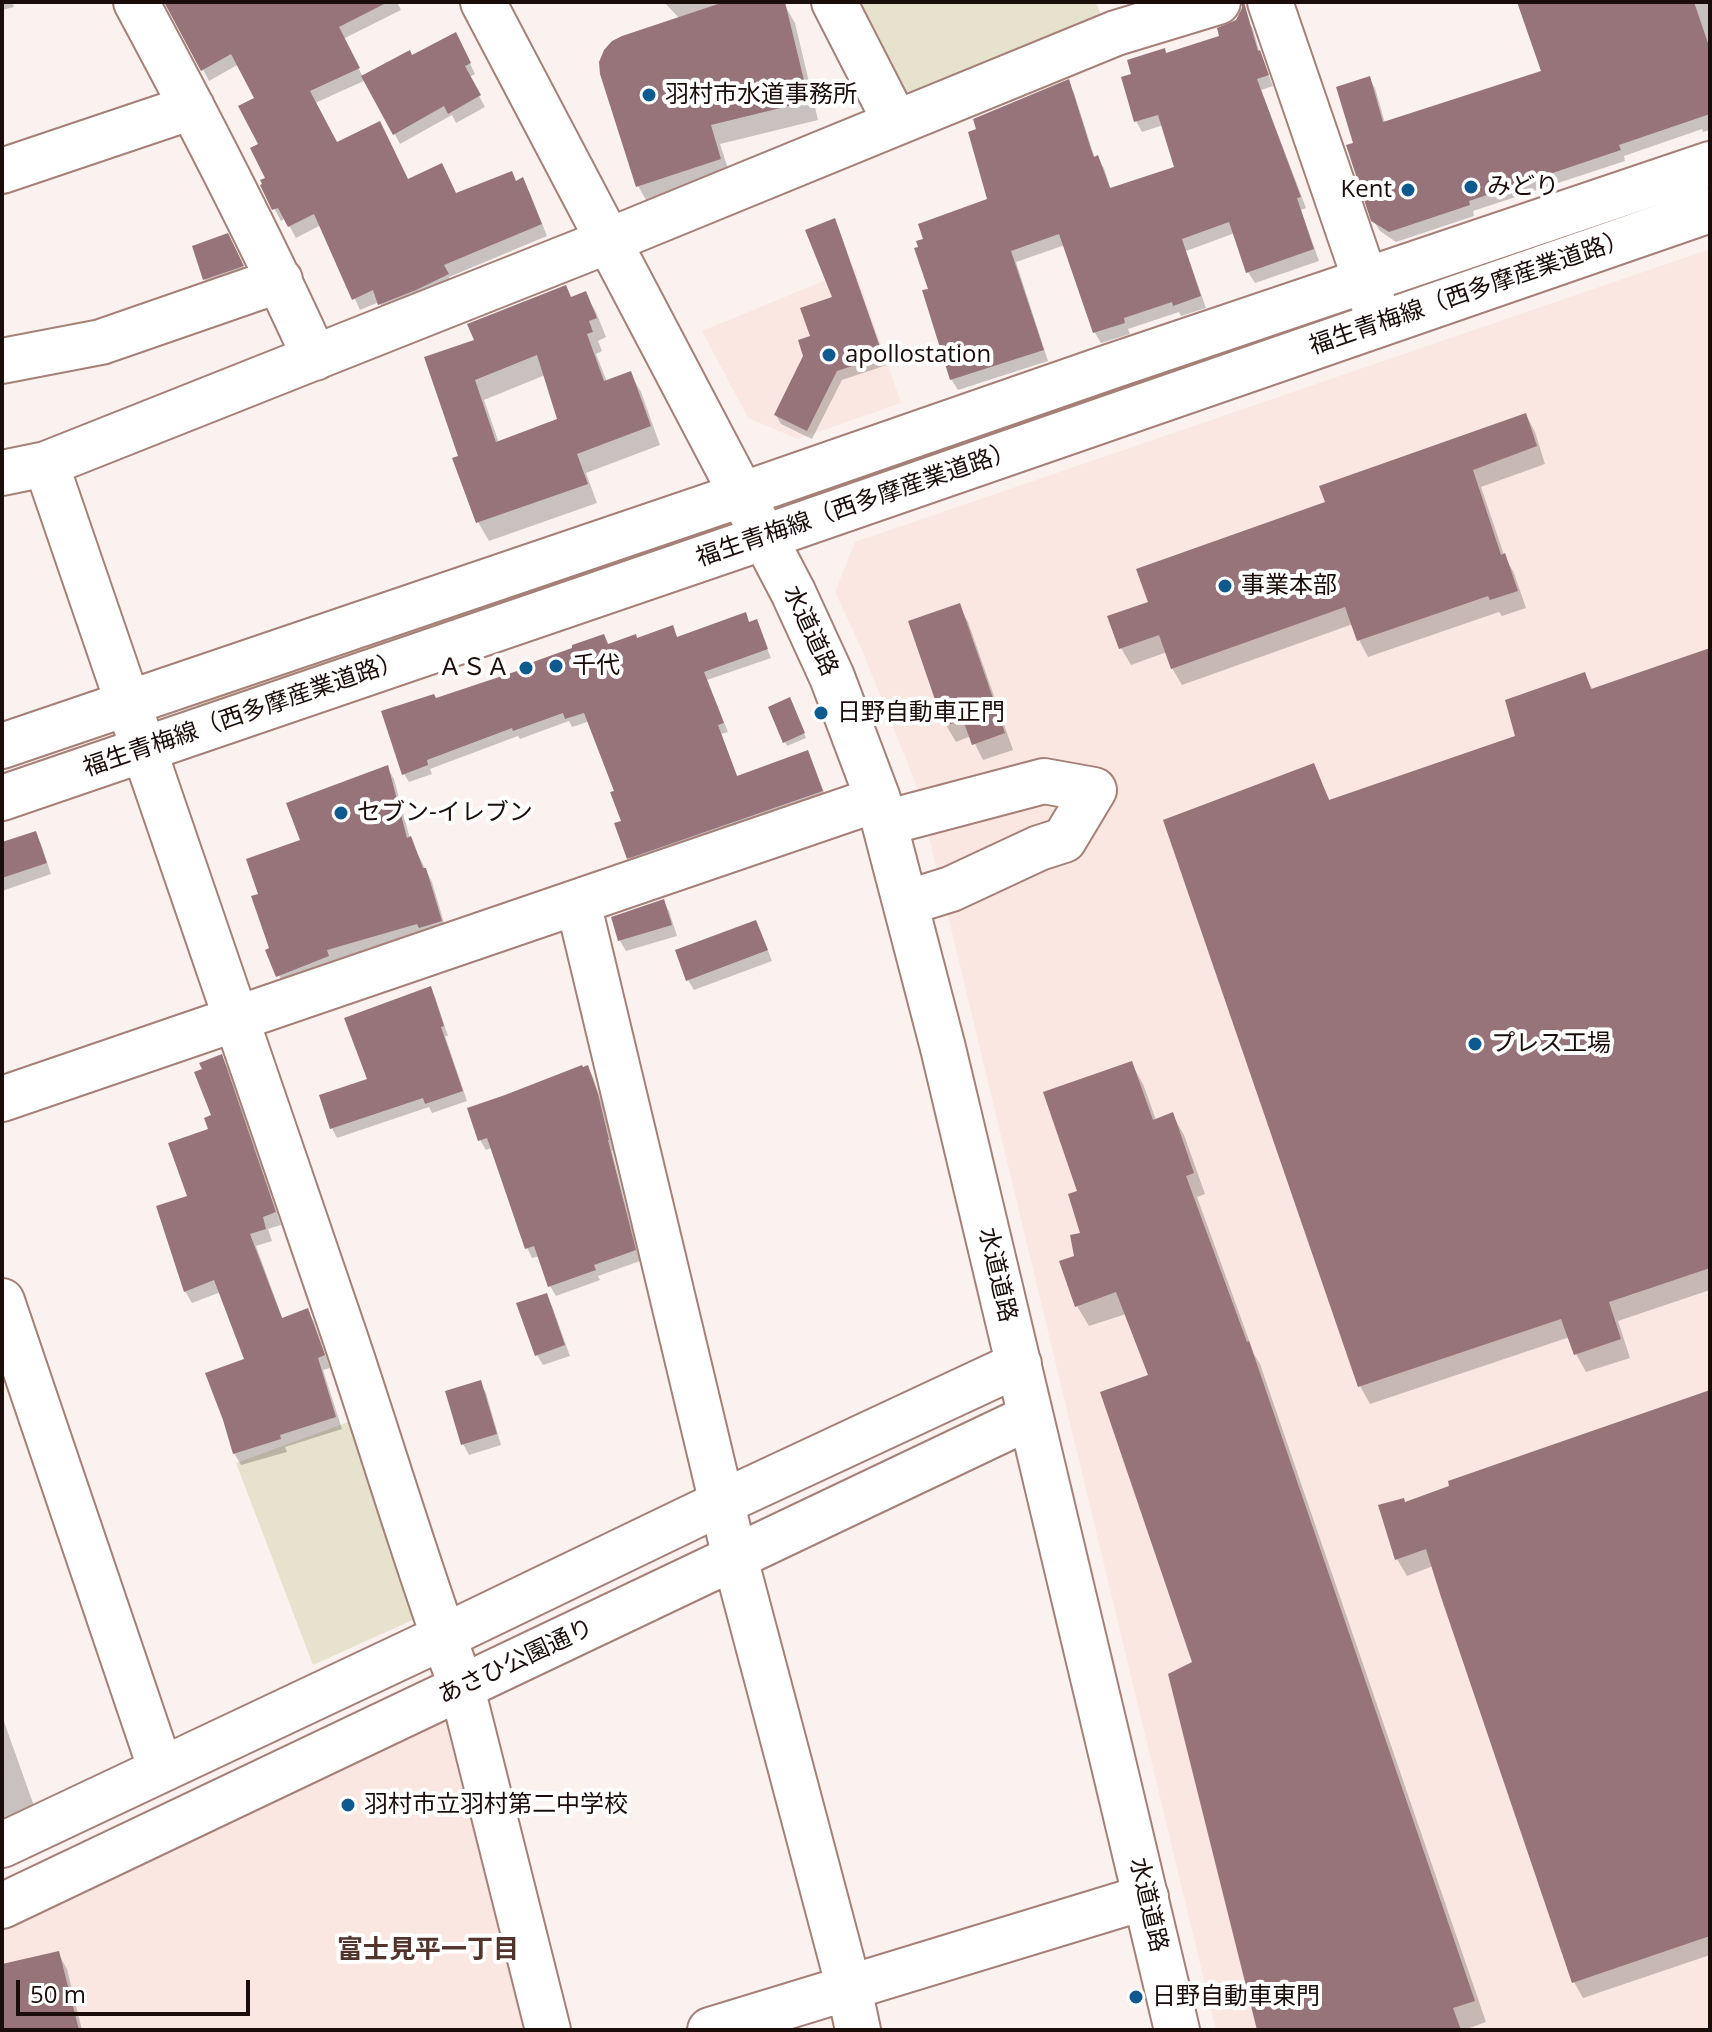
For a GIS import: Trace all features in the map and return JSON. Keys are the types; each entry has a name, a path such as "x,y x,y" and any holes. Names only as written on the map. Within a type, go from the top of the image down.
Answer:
{"street":[{"path":"136,2 280,280 315,358"},
{"name":"水道道路","path":"483,2 793,592 832,677 882,811 943,1048 1177,2030"},
{"path":"834,2 896,123"},
{"path":"2,473 46,464 896,123 1111,17 1218,2"},
{"path":"1270,2 1380,323"},
{"path":"2,171 192,107"},
{"name":"福生青梅線（西多摩産業道路）","path":"2,746 1710,164"},
{"name":"福生青梅線（西多摩産業道路）","path":"2,798 1710,210"},
{"path":"2,361 101,342 280,280"},
{"path":"46,464 462,1688 548,2030"},
{"path":"2,1099 578,902 882,811 1044,781 1094,790 1064,840 1039,848 951,889 906,903"},
{"path":"578,902 735,1558 858,2030"},
{"path":"2,1301 161,1770"},
{"path":"2,1845 1019,1364"},
{"name":"あさひ公園通り","path":"2,1906 1030,1417"},
{"path":"710,2030 1146,1897"}],"shaded area":[{"path":"851,2 1096,2 1100,13 1094,24 912,99 898,95"},
{"path":"1710,249 1710,2030 1216,2030 917,787 835,592 855,542"},
{"path":"855,268 901,403 798,439 748,418 702,331"},
{"path":"1311,322 1311,325 1033,422 980,436 828,488 826,484"},
{"path":"677,540 680,543 202,707 195,703 436,618 527,592"},
{"path":"362,1417 428,1613 313,1665 236,1463"},
{"name":"羽村市立羽村第二中学校","path":"444,1699 532,2030 2,2030 2,1911"}],"building":[{"path":"164,2 388,2 339,27 360,68 310,91 337,142 380,121 408,179 442,163 456,193 512,171 516,181 523,177 542,224 444,265 449,274 416,290 378,305 373,290 352,300 314,214 288,227 278,208 272,210 260,185 260,180 265,178 250,148 258,144 238,106 254,98 231,54 201,71"},
{"path":"724,2 785,2 809,101 711,125 721,159 636,187 600,74 599,62 604,50 622,36"},
{"path":"1242,2 1269,75 1257,79 1301,197 1297,198 1314,249 1246,273 1229,222 1182,239 1201,296 1124,318 1125,323 1093,333 1059,234 1011,251 1044,350 950,380 922,290 928,289 914,248 918,247 916,241 923,239 918,224 987,199 968,132 976,129 973,119 1069,79 1094,157 1098,155 1110,188 1174,167 1158,115 1134,122 1121,77 1131,74 1127,60 1165,48 1166,53 1219,36 1217,28 1236,20"},
{"path":"1517,2 1694,2 1710,49 1710,114 1619,145 1621,150 1469,201 1470,205 1389,232 1371,221 1346,145 1353,143 1336,87 1370,76 1383,122 1541,71"},
{"path":"456,32 471,63 465,66 481,95 448,114 444,106 393,135 361,76 410,50 412,55"},
{"path":"835,218 883,356 837,371 807,431 774,415 803,356 798,340 810,336 800,308 832,297 805,230"},
{"path":"228,233 244,266 203,280 192,246"},
{"path":"566,285 571,297 586,291 597,318 589,321 593,332 587,334 604,381 631,371 651,426 577,454 588,484 476,523 452,458 458,456 424,357 474,340 467,324","holes":["537,355 557,419 496,442 475,380"]},
{"path":"1526,413 1537,446 1473,470 1501,555 1505,553 1518,591 1490,600 1488,596 1357,641 1345,607 1171,669 1159,635 1119,649 1107,616 1148,602 1136,569 1325,502 1319,486"},
{"path":"960,603 1005,733 972,745 963,720 944,726 908,621"},
{"path":"746,612 749,622 757,619 768,649 704,672 724,723 718,725 737,776 808,750 823,791 627,859 614,823 621,821 610,792 614,791 584,713 565,719 563,713 513,731 512,728 427,760 428,765 402,775 381,711 434,694 436,698 520,670 519,667 604,634 608,644 673,625 677,637"},
{"name":"プレス工場","path":"1710,648 1710,1268 1609,1302 1621,1339 1574,1355 1561,1319 1358,1387 1163,820 1314,763 1329,800 1515,736 1505,700 1585,672 1591,689"},
{"path":"790,697 805,733 783,743 768,707"},
{"path":"388,765 407,838 411,836 423,868 426,868 442,921 419,928 417,924 327,950 329,956 276,977 265,950 269,948 251,896 258,894 246,859 300,840 286,803"},
{"path":"36,831 47,863 2,878 2,842"},
{"path":"664,899 672,925 618,941 611,917"},
{"path":"756,920 768,950 686,981 675,950"},
{"path":"431,986 463,1091 425,1104 423,1098 330,1129 319,1095 367,1079 344,1018"},
{"path":"222,1054 276,1212 263,1217 266,1229 250,1234 282,1318 308,1308 325,1355 318,1358 336,1417 233,1454 205,1373 244,1359 214,1280 184,1292 156,1206 187,1196 168,1143 208,1129 204,1118 211,1115 194,1072 202,1069 199,1063"},
{"path":"1132,1061 1153,1120 1173,1112 1194,1173 1186,1176 1249,1341 1475,2001 1453,2008 1461,2030 1257,2030 1168,1674 1192,1662 1100,1392 1148,1375 1116,1292 1075,1307 1059,1261 1074,1256 1070,1235 1080,1233 1068,1194 1077,1191 1043,1092"},
{"path":"588,1065 598,1094 636,1250 594,1265 596,1270 548,1287 534,1246 525,1249 487,1138 478,1141 467,1108"},
{"path":"547,1293 565,1345 535,1356 516,1303"},
{"path":"481,1380 497,1434 461,1445 445,1391"},
{"path":"1710,1390 1710,1936 1572,1983 1426,1549 1395,1560 1378,1505 1404,1498 1405,1502 1449,1486 1448,1481"},
{"path":"59,1951 79,2030 2,2030 2,1964"}],"place":[{"name":"羽村市水道事務所","path":"649,95"},
{"name":"みどり","path":"1471,187"},
{"name":"Kent","path":"1408,190"},
{"name":"apollostation","path":"829,355"},
{"name":"事業本部","path":"1225,586"},
{"name":"千代","path":"556,666"},
{"name":"ＡＳＡ","path":"526,668"},
{"name":"日野自動車正門","path":"821,713"},
{"name":"セブン-イレブン","path":"341,813"},
{"name":"プレス工場","path":"1475,1044"},
{"name":"羽村市立羽村第二中学校","path":"348,1805"},
{"name":"日野自動車東門","path":"1136,1997"}],"district":[{"name":"富士見平一丁目","path":"428,1951"}]}
